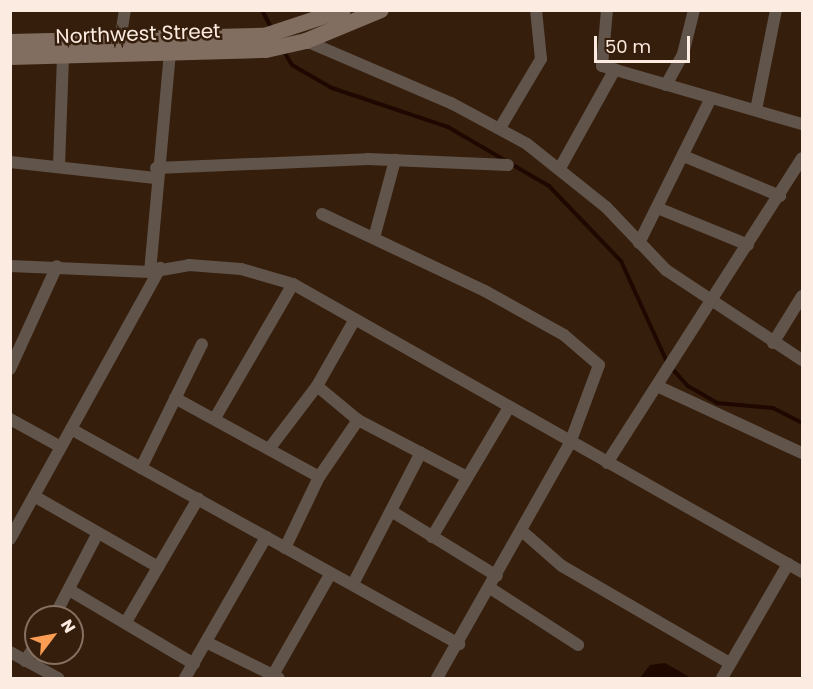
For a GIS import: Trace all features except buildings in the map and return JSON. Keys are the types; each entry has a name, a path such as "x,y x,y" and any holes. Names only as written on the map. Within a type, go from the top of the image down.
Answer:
{"main road":[{"path":"287,39 343,10"},
{"path":"265,43 287,39 306,40 381,10"},
{"name":"Northwest Street","path":"10,42 265,43"},
{"name":"Northwest Street","path":"10,57 63,58 170,54 265,43"}],"street":[{"path":"120,41 125,10"},
{"path":"500,128 541,59 536,10"},
{"path":"607,10 602,66 802,124"},
{"path":"666,85 683,54 694,10"},
{"path":"756,110 776,10"},
{"path":"306,40 500,128 560,168 639,243 710,302 802,360"},
{"path":"10,539 155,270 156,173 170,54"},
{"path":"59,166 63,58"},
{"path":"560,168 615,69"},
{"path":"639,243 660,209 686,157 711,98"},
{"path":"686,157 780,196"},
{"path":"607,464 780,196 802,158"},
{"path":"374,238 396,160"},
{"path":"10,162 156,173 396,160 508,165"},
{"path":"660,209 748,244"},
{"path":"322,214 485,291 596,361 599,376 570,443 523,532 441,677"},
{"path":"10,266 155,270 242,269 293,284 508,409 802,572"},
{"path":"10,369 57,266"},
{"path":"215,418 293,284"},
{"path":"773,343 802,296"},
{"path":"269,449 317,386 354,319"},
{"path":"141,468 202,344"},
{"path":"317,386 358,420 465,476"},
{"path":"657,386 802,453"},
{"path":"175,398 319,477"},
{"path":"432,537 465,476 508,409"},
{"path":"10,419 61,447"},
{"path":"285,548 319,477 358,420"},
{"path":"71,429 459,644"},
{"path":"353,584 421,452"},
{"path":"34,496 158,567"},
{"path":"126,622 198,499"},
{"path":"10,511 22,518"},
{"path":"391,511 497,576"},
{"path":"523,532 562,566 729,663"},
{"path":"62,605 71,591 98,533"},
{"path":"185,678 266,537"},
{"path":"722,678 788,564"},
{"path":"207,642 276,677 331,573"},
{"path":"490,588 578,645"},
{"path":"71,591 194,664"},
{"path":"10,652 24,660"},
{"path":"32,665 52,677"}],"shaded area":[{"path":"665,663 691,678 640,678 650,665"}],"waterway":[{"path":"262,10 272,30"},
{"path":"283,50 292,65 332,88 448,127 549,186 621,261 668,364 688,386 717,403 773,408 802,423"}]}
